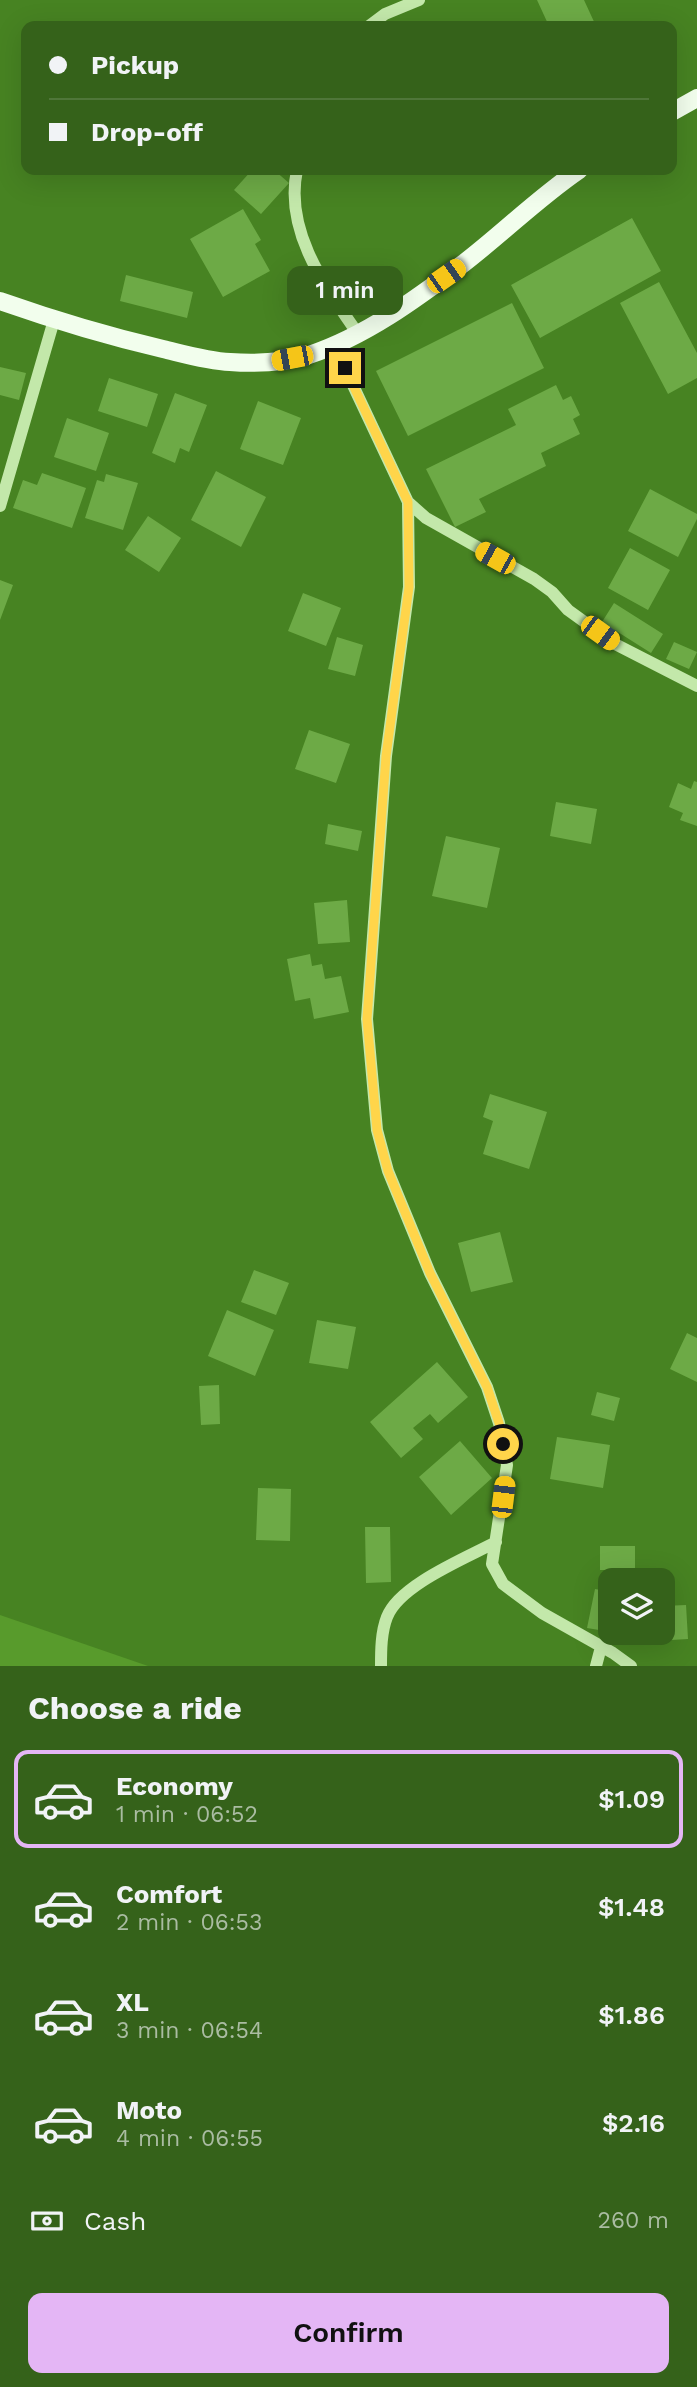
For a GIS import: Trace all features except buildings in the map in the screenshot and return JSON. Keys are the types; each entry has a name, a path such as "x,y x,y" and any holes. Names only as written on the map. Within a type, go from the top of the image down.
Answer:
{"main road":[{"path":"677,109 697,98"},
{"path":"0,301 121,339 230,362 278,361 307,355 358,334 408,303 466,262 547,192 572,175"}],"street":[{"path":"376,21 419,0"},
{"path":"297,175 294,202 303,241 333,298 358,334"},
{"path":"0,506 54,320"},
{"path":"334,345 408,502 426,518 552,592 568,610 615,644 696,684"},
{"path":"408,502 409,587 386,756 367,1019 377,1130 388,1171 430,1273 487,1387 499,1423 507,1465 492,1564 503,1584 542,1614 631,1666"},
{"path":"381,1666 387,1617 405,1592 455,1561 496,1542"},
{"path":"596,1666 601,1647"}],"green space":[{"path":"0,1615 148,1666 0,1666"}],"route":[{"path":"345,368 408,502 409,587 386,756 367,1019 377,1130 388,1171 430,1273 487,1387 503,1444"}]}
